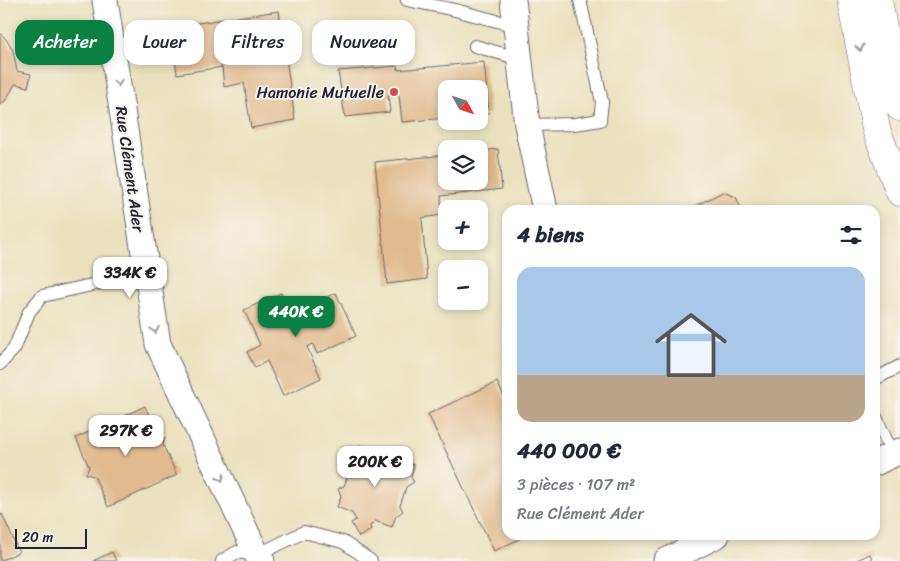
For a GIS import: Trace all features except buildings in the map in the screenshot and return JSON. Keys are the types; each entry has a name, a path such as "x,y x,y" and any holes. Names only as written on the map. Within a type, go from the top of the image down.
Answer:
{"main road":[{"path":"851,0 876,129 900,192"},
{"path":"878,0 894,53 900,106"}],"street":[{"name":"Rue Clément Ader","path":"105,0 158,344 260,558"},
{"path":"513,0 527,125 544,205"},
{"path":"666,561 691,540"}],"lane":[{"path":"407,0 516,26"},
{"path":"527,125 575,124 600,120 602,102 580,0"},
{"path":"475,46 520,59"},
{"path":"0,364 14,349 29,312 42,296 146,273"},
{"path":"880,376 900,366"},
{"path":"880,430 889,456"},
{"path":"222,561 237,552 260,558 304,532 343,542 372,561"}],"place":[{"name":"Hamonie Mutuelle","path":"394,92"}]}
